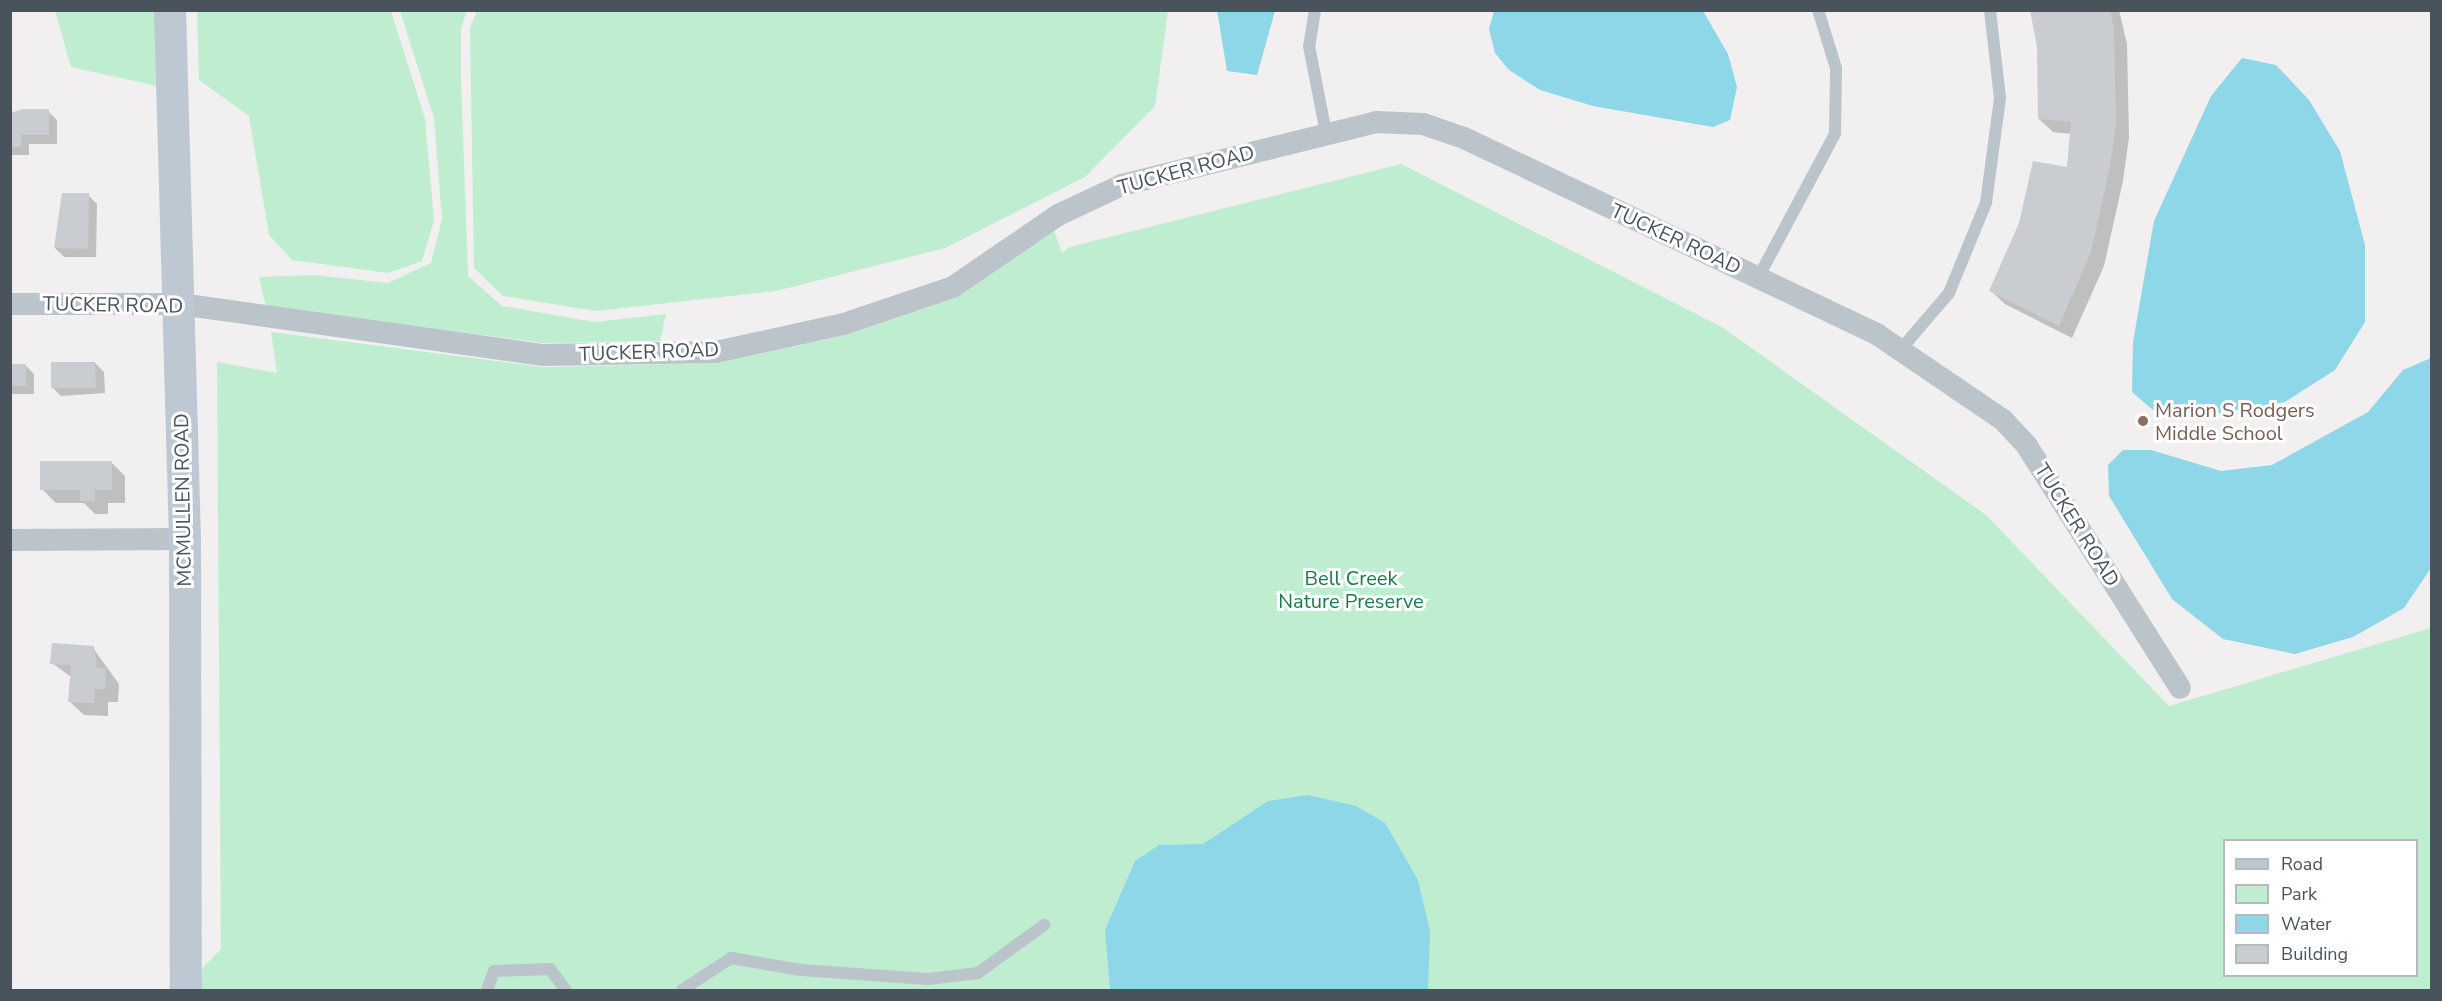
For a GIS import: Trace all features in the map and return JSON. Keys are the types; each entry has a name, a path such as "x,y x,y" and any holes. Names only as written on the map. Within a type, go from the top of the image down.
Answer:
{"street":[{"name":"MCMULLEN ROAD","path":"170,10 185,539 186,990"},
{"name":"TUCKER ROAD","path":"10,304 180,304 543,355 716,351 844,324 953,287 1058,215 1122,185 1376,122 1445,131 1758,278 1901,349 2003,420 2027,446 2180,688"},
{"path":"10,540 185,539"}],"lane":[{"path":"1315,10 1309,46 1326,133"},
{"path":"1758,278 1835,134 1836,68 1818,10"},
{"path":"1901,349 1949,293 1986,202 2000,98 1990,10"},
{"path":"682,990 731,958 801,970 928,979 978,973 1044,925"},
{"path":"487,990 494,971 550,969 566,990"}],"green space":[{"path":"477,10 1168,11 1155,106 1085,177 945,248 776,291 596,311 503,296 474,268 470,28"},
{"path":"55,11 160,11 162,87 71,67"},
{"path":"197,11 391,11 425,119 434,220 422,261 388,273 292,260 269,235 249,116 199,80"},
{"path":"400,11 467,11 461,28 461,79 468,276 502,306 595,322 666,314 660,341 544,343 266,307 259,277 314,275 388,283 431,263 442,219 434,118"},
{"name":"Bell Creek Nature Preserve","path":"1401,164 1722,327 1986,515 2169,706 2431,628 2431,990 196,990 196,975 221,949 217,362 277,373 271,332 542,367 718,363 847,335 956,298 1054,231 1062,253 1069,247"}],"water":[{"path":"1217,10 1275,11 1257,75 1227,71"},
{"path":"1494,11 1703,11 1728,54 1737,87 1730,120 1713,127 1593,106 1540,90 1509,70 1495,53 1489,29"},
{"path":"2242,58 2276,65 2309,100 2340,151 2365,245 2365,322 2335,370 2285,402 2214,414 2153,410 2132,392 2133,342 2154,221 2211,96"},
{"path":"2431,358 2431,568 2404,608 2353,637 2295,654 2223,639 2172,599 2109,496 2108,465 2123,450 2151,450 2221,471 2272,465 2368,412 2403,370"},
{"path":"1308,795 1356,806 1385,823 1418,880 1430,931 1428,990 1110,990 1105,930 1135,861 1159,845 1203,844 1268,801"}],"building":[{"path":"2030,10 2110,10 2114,29 2116,123 2110,167 2091,252 2059,326 1989,291 2019,223 2033,161 2067,167 2071,122 2038,119 2037,47"},
{"path":"23,109 49,109 49,135 21,135 21,147 10,147 10,113"},
{"path":"62,193 89,193 88,249 54,248"},
{"path":"51,362 95,362 96,388 51,388"},
{"path":"10,364 26,364 26,386 10,386"},
{"path":"40,461 112,461 112,490 95,490 95,501 80,501 80,490 40,490"},
{"path":"52,643 94,646 97,668 106,669 105,689 95,689 94,703 68,702 71,665 50,664"}],"place":[{"name":"Marion S Rodgers Middle School","path":"2143,421"}]}
